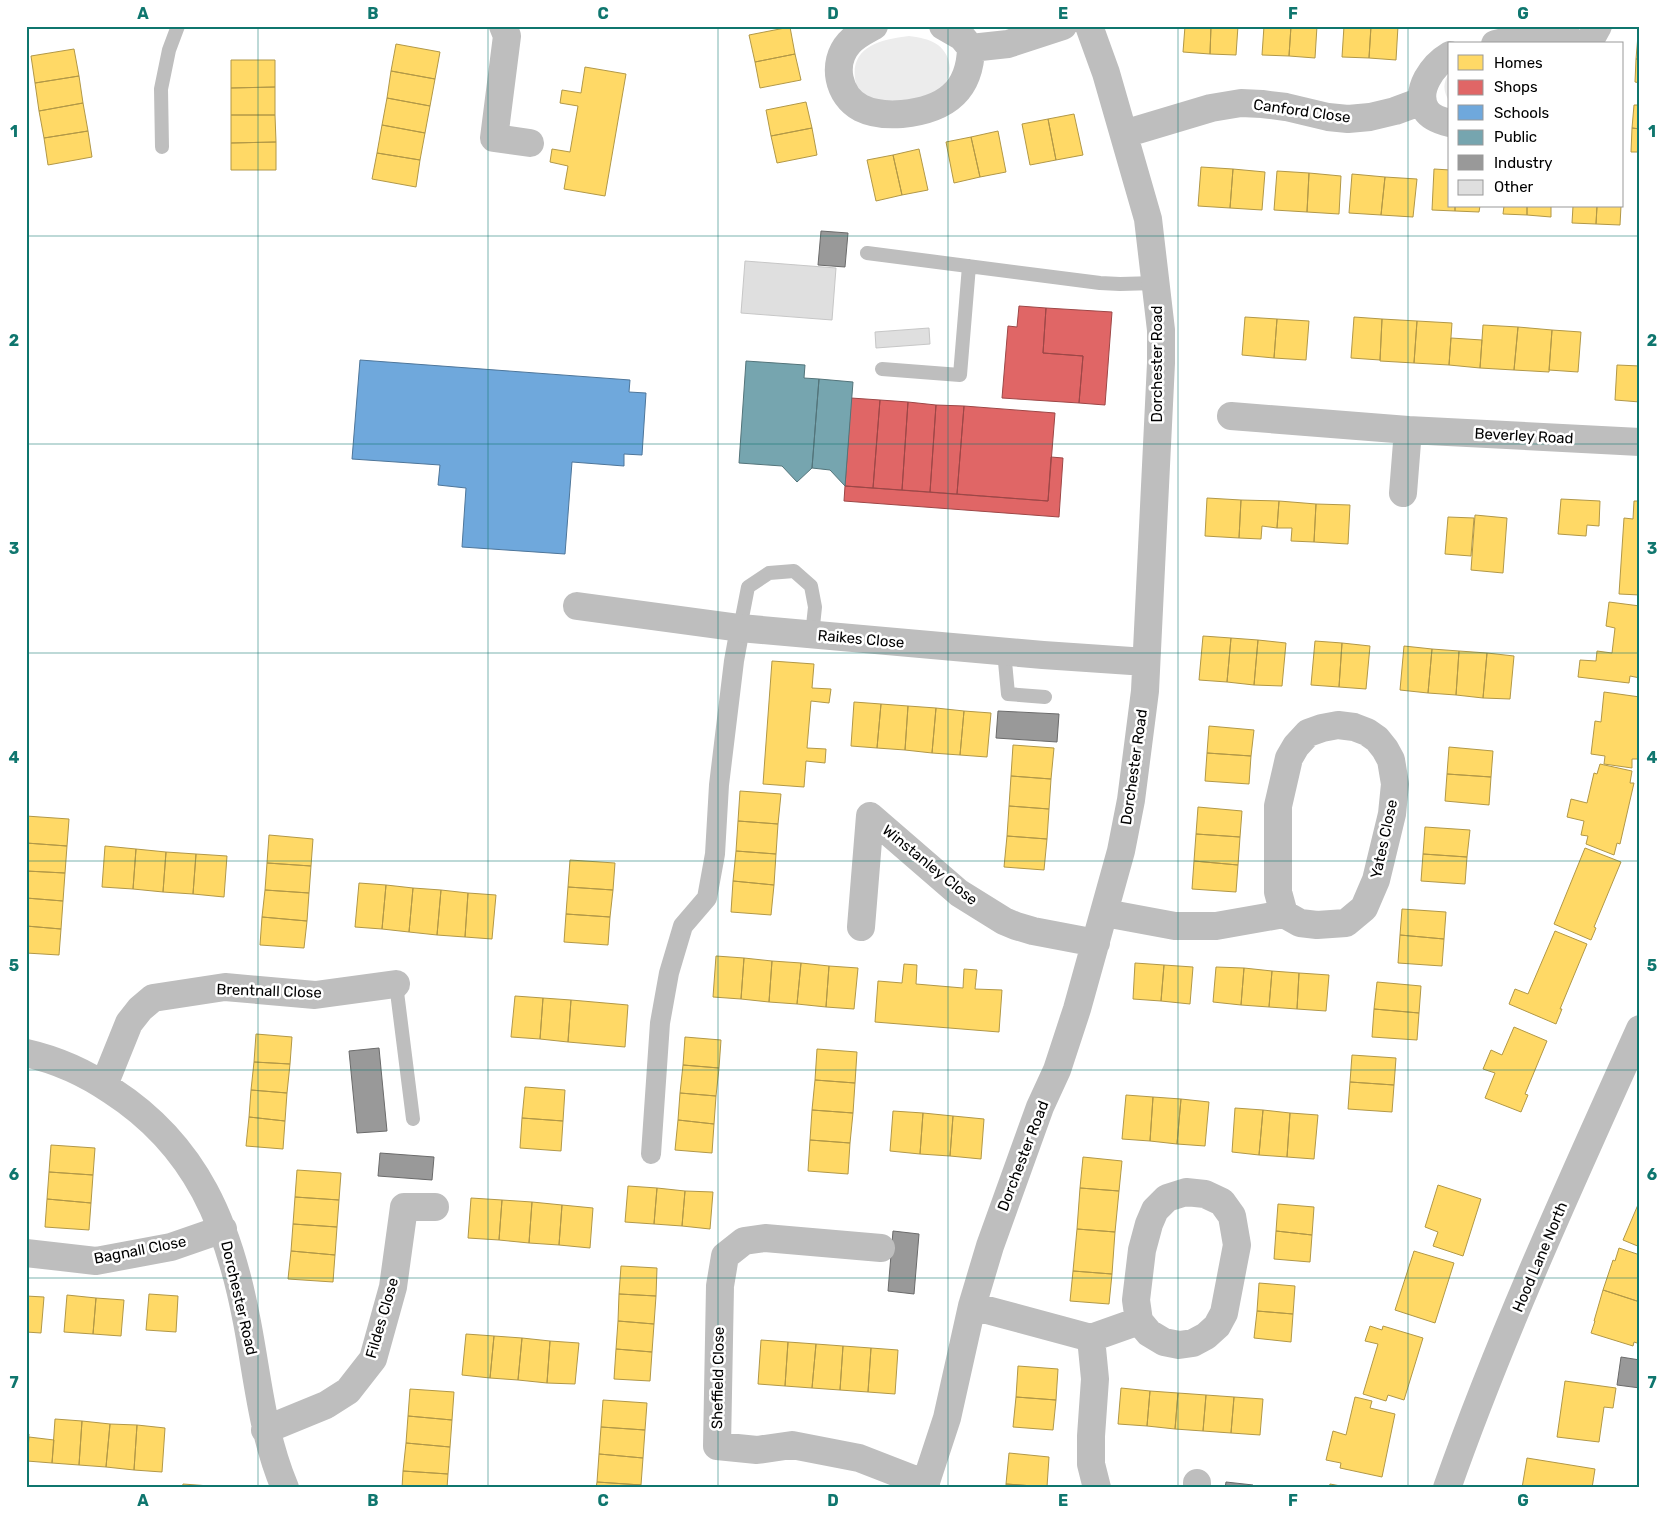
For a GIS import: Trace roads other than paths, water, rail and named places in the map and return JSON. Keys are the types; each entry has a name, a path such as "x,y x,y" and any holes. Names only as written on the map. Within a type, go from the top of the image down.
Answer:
{"street":[{"path":"503,26 507,36 494,138 530,143"},
{"path":"874,26 857,35 848,44 841,55 839,74 844,93 853,103 863,109 876,113 894,114 913,113 944,102 954,94 968,72 971,48 962,37 943,26"},
{"path":"971,48 1008,44 1063,26"},
{"name":"Dorchester Road","path":"925,1486 947,1418 972,1306 990,1246 1068,1035 1105,913 1121,851 1131,800 1145,691 1161,363 1160,330 1148,219 1106,73 1089,26"},
{"path":"1589,42 1598,26"},
{"path":"1502,42 1551,29 1573,42"},
{"path":"1448,56 1441,60 1431,71 1424,85 1422,101 1427,111 1434,118 1448,122"},
{"name":"Canford Close","path":"1124,134 1211,108 1241,103 1286,107 1328,117 1348,119 1370,117 1395,111 1422,101"},
{"name":"Beverley Road","path":"1231,416 1408,430 1640,442"},
{"path":"1403,493 1408,430"},
{"name":"Raikes Close","path":"576,606 740,628 1146,662"},
{"path":"651,1154 660,1023 669,973 683,926 707,898 716,854 719,785 734,660 740,628"},
{"name":"Yates Close","path":"1338,725 1354,727 1368,732 1377,739 1391,760 1395,784 1392,814 1378,871 1364,908 1346,922 1317,925 1300,923 1284,914 1278,892 1278,806 1289,758 1296,746 1308,733 1322,728 1338,725"},
{"name":"Winstanley Close","path":"861,928 870,816 959,893 1004,921 1016,926 1096,943"},
{"path":"1105,913 1175,926 1216,926 1284,914"},
{"name":"Brentnall Close","path":"104,1085 128,1023 153,998 225,987 315,995 396,984"},
{"name":"Hood Lane North","path":"1447,1488 1467,1431 1506,1335 1640,1029"},
{"name":"Dorchester Road","path":"26,1053 42,1056 74,1069 132,1103 175,1145 193,1170 223,1229 237,1275 265,1430 285,1488"},
{"path":"1186,1192 1205,1194 1222,1202 1232,1216 1237,1245 1224,1312 1217,1326 1206,1336 1193,1343 1179,1345 1164,1342 1149,1333 1139,1321 1136,1300 1138,1280 1149,1224 1155,1210 1167,1198 1186,1192"},
{"name":"Fildes Close","path":"265,1430 326,1405 348,1391 373,1359 393,1287 404,1207 435,1207"},
{"name":"Bagnall Close","path":"26,1253 96,1261 171,1247 223,1229"},
{"name":"Sheffield Close","path":"881,1248 765,1238 744,1241 725,1256 720,1286 717,1446 757,1450 792,1446 859,1458 925,1486"},
{"path":"972,1306 1091,1338 1139,1321"},
{"path":"1091,1338 1095,1379 1091,1464 1097,1488"}],"lane":[{"path":"162,147 161,89 169,50 178,26"},
{"path":"867,253 1100,283 1156,283"},
{"path":"882,369 960,375 969,266"},
{"path":"740,628 748,587 769,573 794,571 811,586 815,607 812,634"},
{"path":"1004,651 1008,694 1045,697"},
{"path":"396,984 414,1119"}]}
